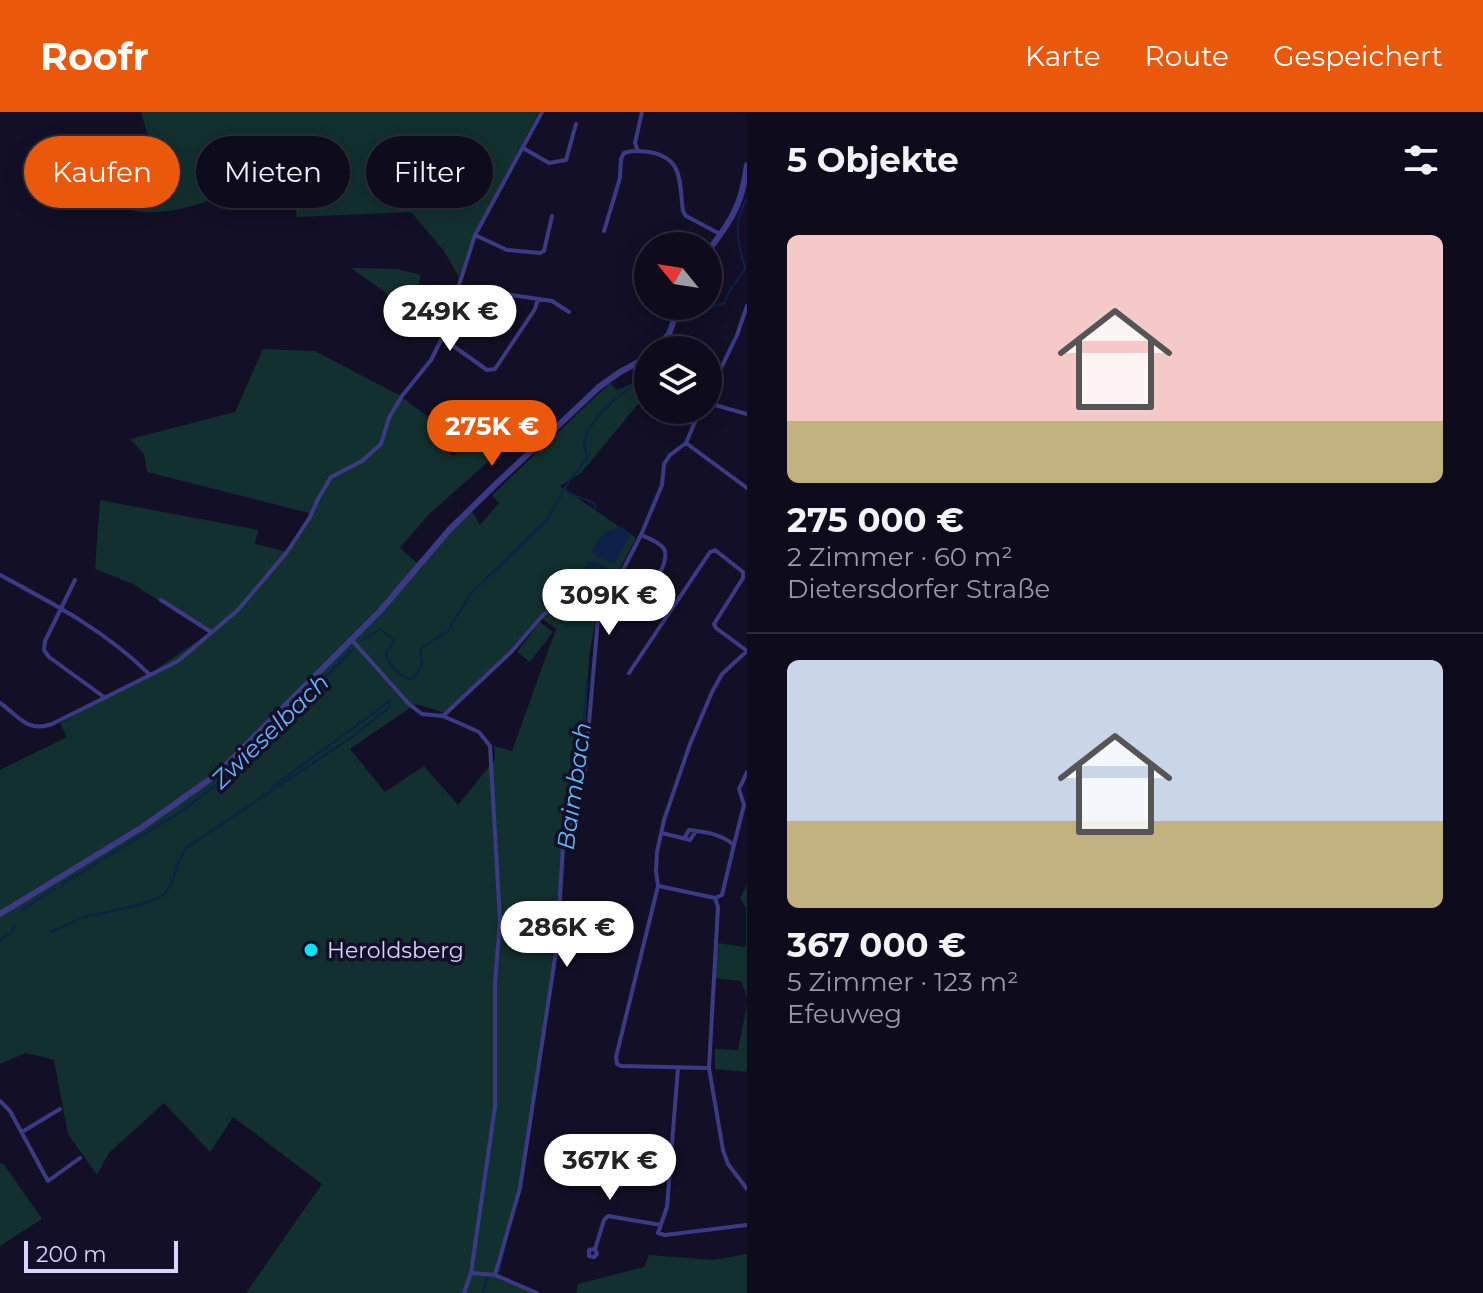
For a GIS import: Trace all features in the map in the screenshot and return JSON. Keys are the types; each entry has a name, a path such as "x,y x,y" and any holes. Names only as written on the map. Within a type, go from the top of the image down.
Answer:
{"street":[{"path":"0,703 30,727 38,729 52,724 178,661 238,610 263,583 310,517 331,477 362,461 381,444 395,407 431,360 442,338 475,235 542,112"},
{"path":"638,151 635,143 642,112"},
{"path":"523,148 549,163 566,160 576,124"},
{"path":"604,231 620,178 621,159 624,153 638,151 655,153 675,164 686,216 717,232"},
{"path":"722,233 735,215 743,193 747,165"},
{"path":"475,235 507,250 540,253 544,251 552,216"},
{"path":"458,287 552,301 569,312"},
{"path":"442,338 487,370 495,369 535,309 538,299"},
{"path":"722,366 747,306"},
{"path":"738,332 747,335"},
{"path":"0,914 141,828 216,775 380,611 450,529 599,387 634,364"},
{"path":"722,407 747,414"},
{"path":"495,1275 520,1188 557,945 563,845 570,824 574,787 585,770 593,658 600,611 612,594 641,535 662,485 664,464 686,443 694,424"},
{"path":"686,443 747,488"},
{"path":"612,594 640,603 667,561 666,551 661,546 641,535"},
{"path":"629,673 710,552 715,550 743,572 743,578 714,624 747,651 722,674 690,744 662,833 656,871 658,886 616,1057 617,1064 621,1066 709,1068"},
{"path":"0,575 123,648 150,675"},
{"path":"75,580 45,641 44,650 49,657 105,697"},
{"path":"161,600 211,632"},
{"path":"443,716 510,653 544,614 556,609 591,613 600,611"},
{"path":"351,639 409,704 422,714 443,716 479,732 490,746 500,921 495,982 495,1107 471,1273 464,1293"},
{"path":"658,886 715,898 722,895 744,805 739,789 747,772"},
{"path":"662,833 685,837 689,830 696,831 724,837 734,845"},
{"path":"715,898 718,907 709,1068 723,1150 728,1164 747,1189"},
{"path":"678,1068 667,1207 658,1233 665,1235 747,1225"},
{"path":"0,1101 10,1111 48,1181 80,1158"},
{"path":"22,1132 60,1109"},
{"path":"595,1249 608,1216 661,1225"},
{"path":"471,1273 495,1275 537,1293"}],"green space":[{"path":"141,112 539,112 493,199 493,136 366,136 366,208 488,208 472,238 459,277 444,251 411,212 297,217 295,208 350,208 350,136 196,136 196,205 174,210 154,212 134,211 134,208 180,208 180,136 148,136"},
{"path":"351,268 398,269 421,275 411,311"},
{"path":"263,349 315,351 399,395 440,426 431,441 454,456 494,400 513,415 487,463 428,515 400,548 417,563 470,508 480,525 499,503 492,495 610,383 617,390 634,383 634,409 581,473 560,486 636,538 597,611 589,657 586,722 560,870 558,944 519,1188 496,1273 538,1293 246,1293 322,1184 233,1117 210,1152 164,1103 109,1153 97,1175 68,1134 54,1060 26,1053 0,1064 0,770 67,737 60,723 151,673 209,633 133,584 95,569 100,500 258,530 255,544 288,552 313,514 147,472 144,454 130,439 235,412","holes":["541,618 556,629 512,751 494,746 495,759 458,805 424,766 385,792 350,749 416,704 448,714 513,652"]},
{"path":"540,622 553,632 530,662 517,652"},
{"path":"747,885 747,997 741,981 714,978 717,943 746,947 746,908 740,898"},
{"path":"747,1005 747,1072 715,1069 715,1049 738,1050"},
{"path":"3,1163 42,1219 0,1246 0,1164"},
{"path":"747,1254 747,1293 576,1293 578,1284 644,1267 649,1255 713,1260"}],"water":[{"path":"622,527 629,538 614,564 595,556 592,552 603,534"},
{"path":"594,561 612,570 600,592 587,596 575,592 588,562"}],"waterway":[{"name":"Zwieselbach","path":"722,304 745,268 738,225 747,199"},
{"name":"Zwieselbach","path":"362,640 380,629 394,640 386,654 390,663 400,674 414,679 422,663 420,649 448,631 471,593 548,519 565,487 587,458 584,441 595,420 634,384"},
{"name":"Baimbach","path":"565,488 569,493 594,503 596,508"},
{"name":"Zwieselbach","path":"62,884 181,812 245,762 254,749 353,649"},
{"name":"Baimbach","path":"566,833 572,780 581,762 587,678"},
{"path":"272,787 390,701"},
{"path":"82,918 162,896 171,885 186,848 349,739 390,707"},
{"name":"Baimbach","path":"559,945 565,843"},
{"name":"Zwieselbach","path":"22,910 56,888"},
{"path":"51,932 78,920"},
{"name":"Zwieselbach","path":"0,940 13,931 15,925"},
{"name":"Baimbach","path":"499,1272 504,1250"},
{"name":"Baimbach","path":"483,1293 487,1278"}],"place":[{"name":"Heroldsberg","path":"311,950"}]}
